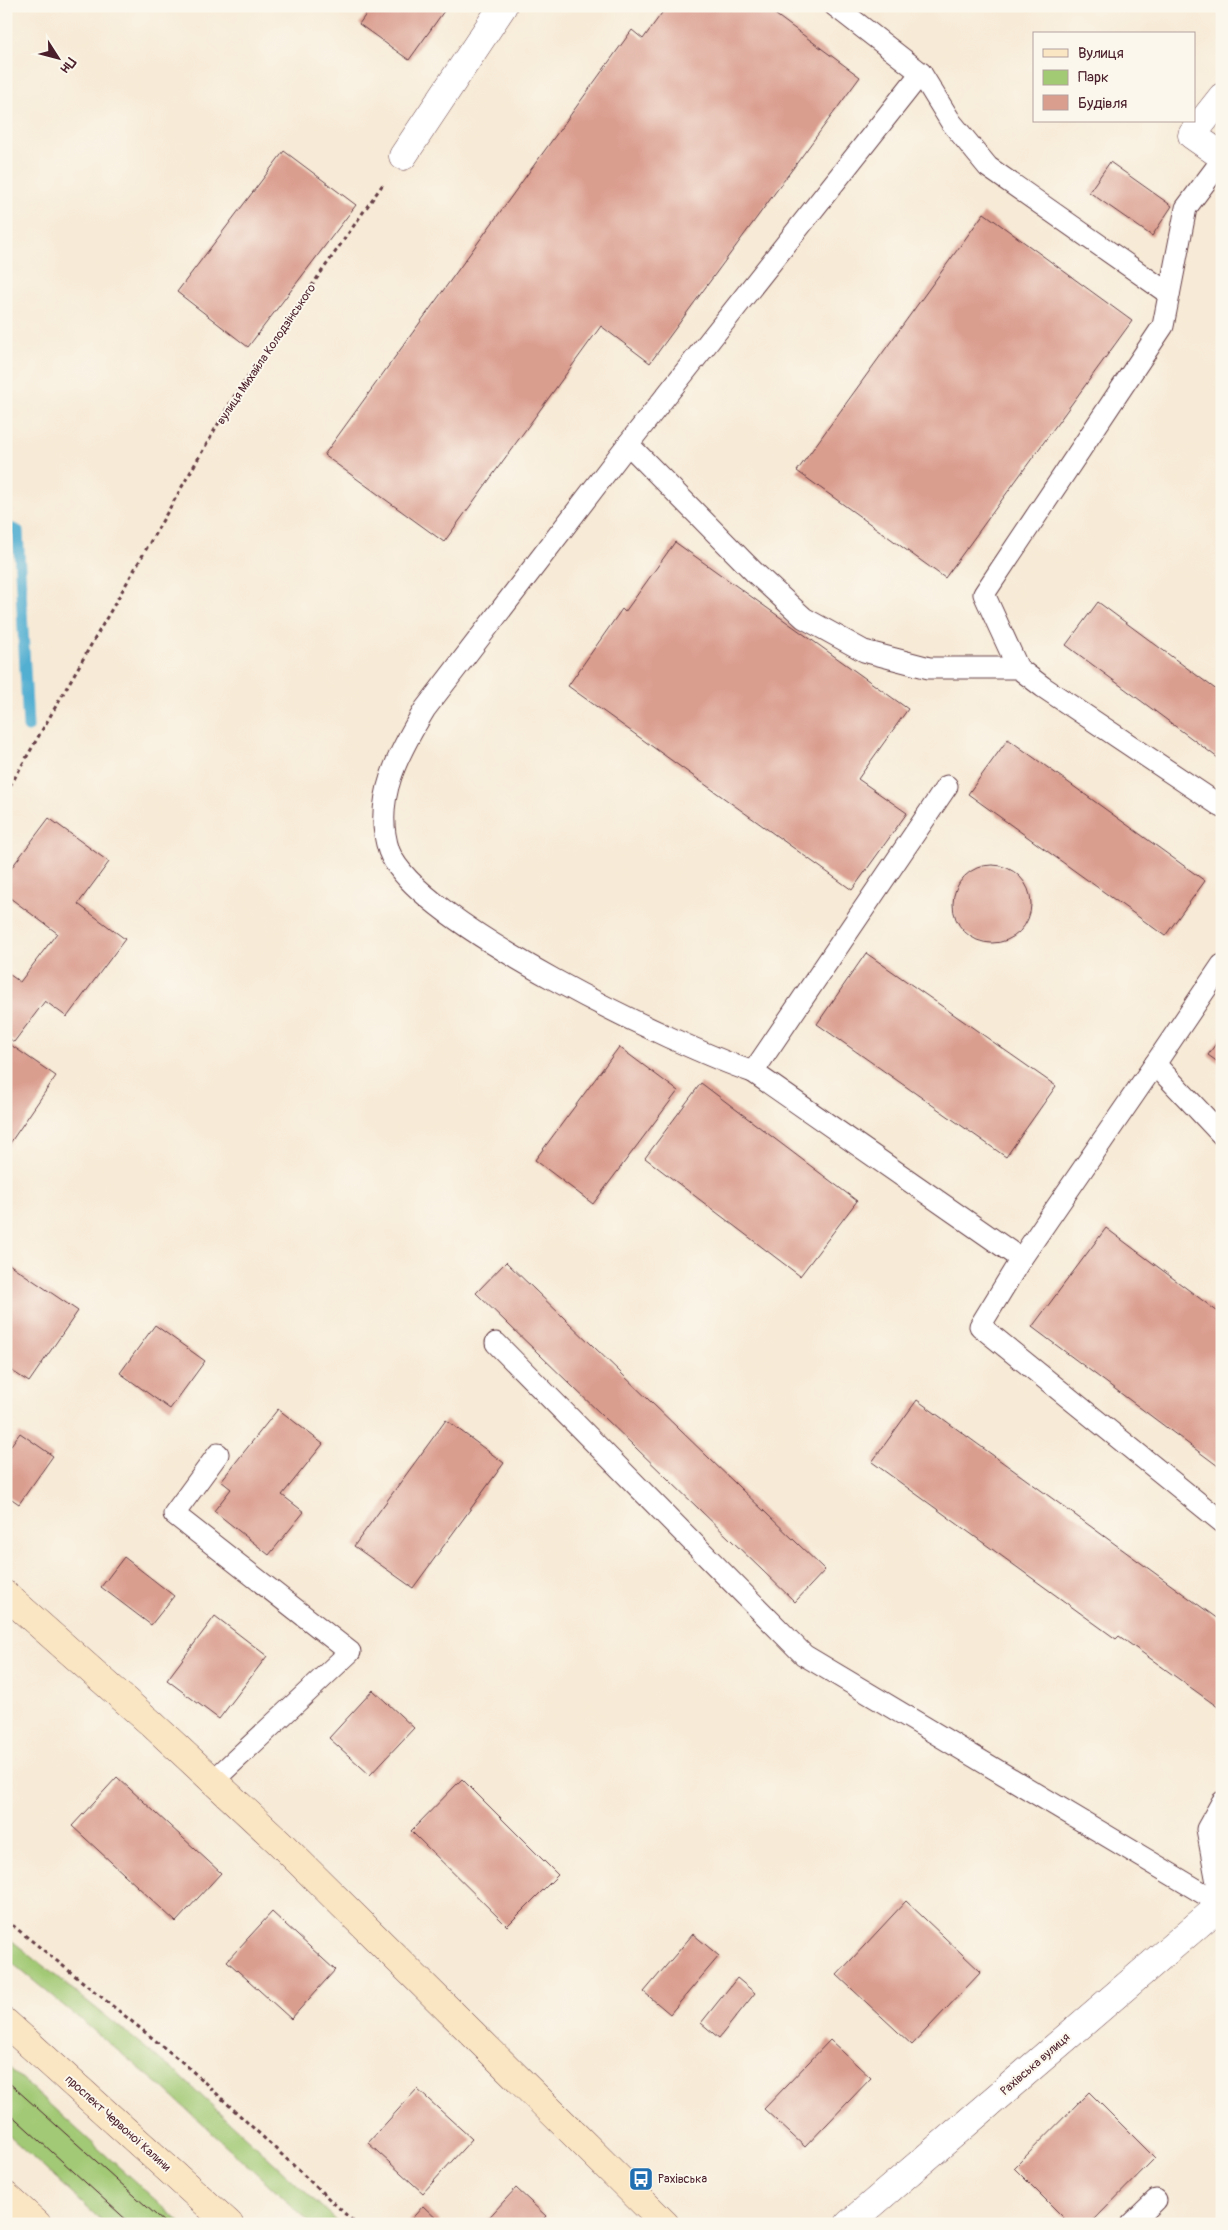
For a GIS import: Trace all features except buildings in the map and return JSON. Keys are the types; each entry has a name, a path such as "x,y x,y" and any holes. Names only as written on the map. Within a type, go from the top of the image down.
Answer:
{"main road":[{"path":"6,1595 279,1842 665,2224"},
{"name":"проспект Червоної Калини","path":"6,2023 229,2224"},
{"path":"6,2196 37,2224"}],"street":[{"path":"403,156 503,6"},
{"path":"1222,97 1192,135 1222,156"},
{"name":"Рахівська вулиця","path":"849,2224 1222,1904"}],"lane":[{"path":"835,6 920,73 952,122 988,167 1169,294"},
{"path":"920,73 628,444 425,710 406,740 393,770 385,798 383,826 390,852 405,877 431,900 467,926 522,960 618,1014 717,1060 753,1072 1021,1259"},
{"path":"1222,160 1186,208 1163,326 984,594 1018,668 1043,687 1222,807"},
{"path":"628,444 754,572 804,618 864,651 929,668 1018,668"},
{"path":"753,1072 947,786"},
{"path":"1222,965 1021,1259 980,1326 1222,1522"},
{"path":"1155,1064 1222,1135"},
{"path":"496,1343 804,1655 1222,1904"},
{"path":"213,1781 350,1652 174,1514 218,1454"},
{"path":"1222,1802 1207,1829 1222,1904"},
{"path":"1131,2224 1156,2200"}],"path":[{"name":"вулиця Михайла Колодзінського","path":"6,793 233,398 403,156"},
{"path":"6,1920 188,2066 356,2224"}],"green space":[{"path":"6,1936 178,2074 340,2224 312,2224 162,2087 6,1958"},
{"path":"6,2065 182,2224 105,2224 6,2133"}],"waterway":[{"path":"6,526 18,531 28,727"}],"tram line":[{"path":"6,2080 166,2224"},
{"path":"6,2110 131,2224"}],"place":[{"name":"Рахівська","path":"641,2179"}]}
